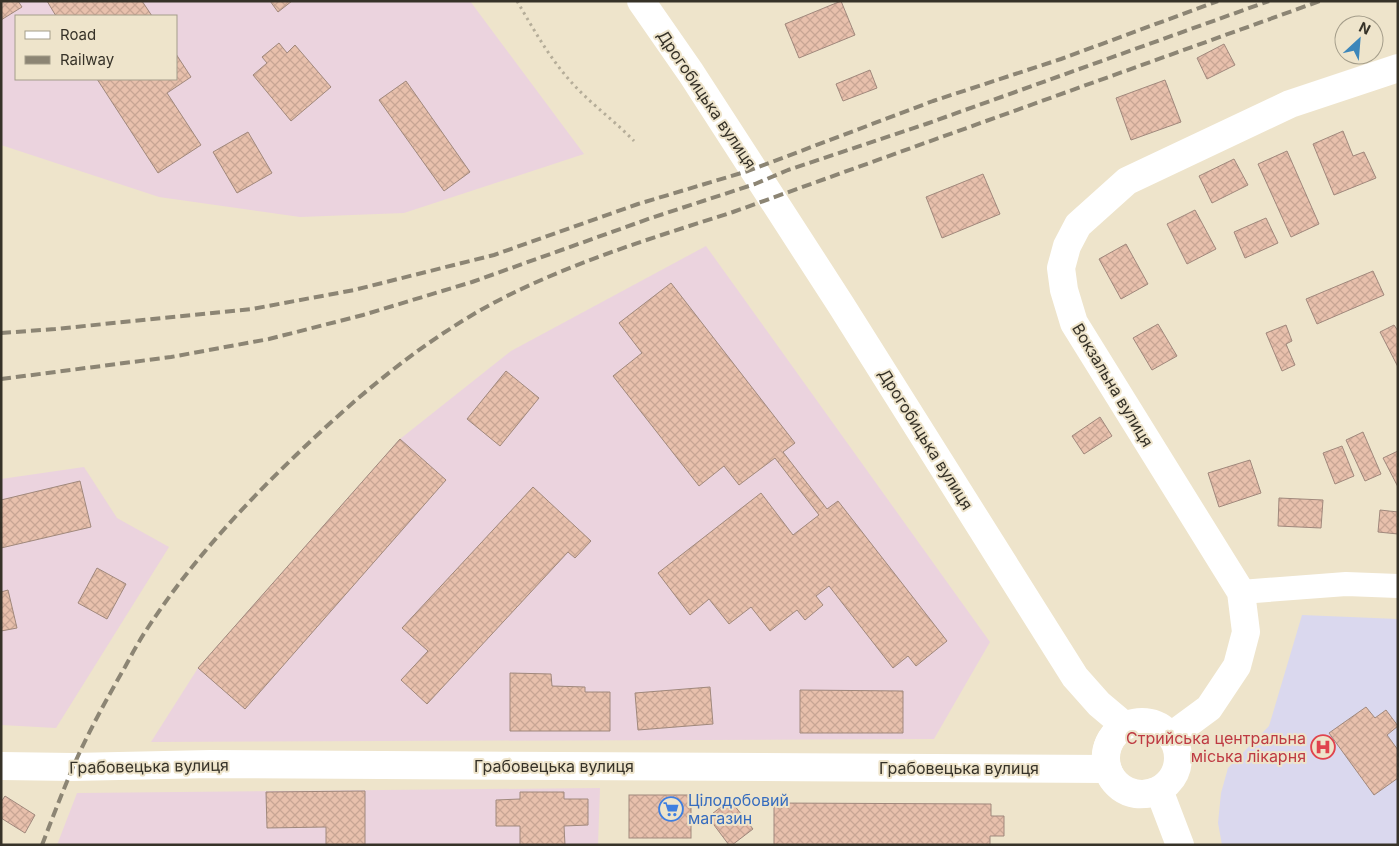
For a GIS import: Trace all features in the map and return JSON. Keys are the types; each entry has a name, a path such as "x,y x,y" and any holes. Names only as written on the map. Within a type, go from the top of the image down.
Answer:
{"street":[{"name":"Дрогобицька вулиця","path":"641,1 691,73 841,305 1076,677 1099,704 1124,725"},
{"name":"Вокзальна вулиця","path":"1171,736 1209,708 1237,666 1246,632 1241,592 1074,323 1064,290 1061,268 1067,246 1078,224 1127,181 1290,104 1398,68"},
{"path":"1241,592 1346,584 1398,586"},
{"path":"1150,722 1162,727 1171,736 1177,747 1179,760 1176,772 1169,783 1159,790 1147,794 1134,794 1122,789 1113,780 1107,769 1105,756 1108,744 1115,733 1124,725 1150,722"},
{"name":"Грабовецька вулиця","path":"1,766 73,767 231,764 1107,769"},
{"path":"1159,790 1180,845"}],"path":[{"path":"517,1 554,62 601,112 622,128 634,141"}],"shaded area":[{"path":"1,1 470,1 584,154 404,213 300,217 159,197 1,145"},
{"path":"706,246 990,642 934,739 151,742 198,668 400,439 511,351"},
{"path":"84,467 117,518 169,547 56,728 1,725 1,479"},
{"name":"Стрийська центральна міська лікарня","path":"1302,615 1398,619 1398,845 1222,845 1218,823 1221,793 1228,768 1269,726"},
{"path":"600,788 598,845 57,845 77,793"}],"building":[{"path":"1,1 18,1 22,7 1,20"},
{"path":"47,1 142,1 151,15 55,15"},
{"path":"270,1 292,1 278,12"},
{"path":"841,1 855,35 799,58 785,24"},
{"path":"279,43 287,53 295,45 331,87 291,121 253,75 267,63 262,57"},
{"path":"1224,44 1235,65 1207,79 1197,58"},
{"path":"178,57 191,77 167,93 201,145 158,173 98,80 178,80"},
{"path":"870,70 877,88 843,101 836,84"},
{"path":"1165,80 1181,122 1131,140 1116,98"},
{"path":"406,81 470,172 444,191 379,100"},
{"path":"1343,131 1353,156 1364,152 1376,178 1334,195 1313,144"},
{"path":"248,132 272,173 237,193 213,152"},
{"path":"1287,151 1319,224 1291,237 1258,164"},
{"path":"1234,159 1248,185 1212,203 1199,176"},
{"path":"983,174 1000,214 942,238 926,197"},
{"path":"1195,210 1216,249 1187,264 1167,224"},
{"path":"1266,218 1278,243 1245,258 1234,232"},
{"path":"1126,244 1148,284 1121,299 1099,259"},
{"path":"1373,271 1384,295 1317,324 1306,299"},
{"path":"671,283 795,443 783,452 827,509 838,501 947,641 916,666 908,656 893,668 829,586 816,596 823,605 805,620 797,610 770,631 751,607 729,624 709,599 690,615 658,573 761,493 793,535 819,515 775,458 739,485 724,466 699,486 613,376 642,353 619,323"},
{"path":"1158,324 1177,356 1152,370 1133,338"},
{"path":"1286,325 1292,341 1286,344 1295,365 1282,371 1266,333"},
{"path":"1394,325 1398,331 1398,367 1380,332"},
{"path":"506,371 539,398 500,446 467,419"},
{"path":"1100,417 1112,436 1084,454 1072,436"},
{"path":"1363,432 1381,474 1365,481 1346,440"},
{"path":"400,439 446,480 245,709 198,668"},
{"path":"1342,446 1354,476 1335,484 1323,453"},
{"path":"1398,451 1398,487 1383,458"},
{"path":"1250,460 1261,493 1219,507 1208,473"},
{"path":"80,481 91,527 1,548 1,500"},
{"path":"533,487 591,541 575,558 568,552 427,704 401,680 428,651 402,628"},
{"path":"1279,498 1323,500 1321,528 1278,526"},
{"path":"1380,510 1398,512 1398,534 1378,532"},
{"path":"97,568 126,584 107,619 78,603"},
{"path":"8,590 17,628 1,631 1,592"},
{"path":"510,673 551,674 552,686 585,687 585,692 610,692 610,731 510,731"},
{"path":"710,687 713,724 638,730 635,693"},
{"path":"800,690 903,691 903,733 800,733"},
{"path":"1366,707 1375,718 1386,710 1398,726 1387,735 1398,750 1398,778 1374,795 1329,733"},
{"path":"365,791 365,845 326,845 326,827 267,828 266,792"},
{"path":"520,792 564,792 564,799 588,799 588,825 564,826 565,845 520,845 520,826 496,826 496,800 520,799"},
{"path":"629,795 691,795 691,838 629,838"},
{"path":"5,796 35,815 25,833 1,818 1,802"},
{"path":"730,800 753,829 732,845 729,845 708,817"},
{"path":"774,803 991,804 991,816 1004,816 1004,836 990,836 990,845 774,845"}],"railway":[{"path":"1,333 252,309 354,290 494,255 638,204 748,171 933,101 1061,59 1218,1"},
{"path":"1,379 171,357 269,339 363,315 472,282 651,218 755,184 788,170 926,124 1269,1"},
{"path":"42,845 73,767 141,638 197,561 234,518 317,435 392,370 446,331 503,298 587,261 733,212 1320,1"}],"place":[{"name":"Стрийська центральна міська лікарня","path":"1323,747"},
{"name":"Цілодобовий магазин","path":"671,809"}]}
